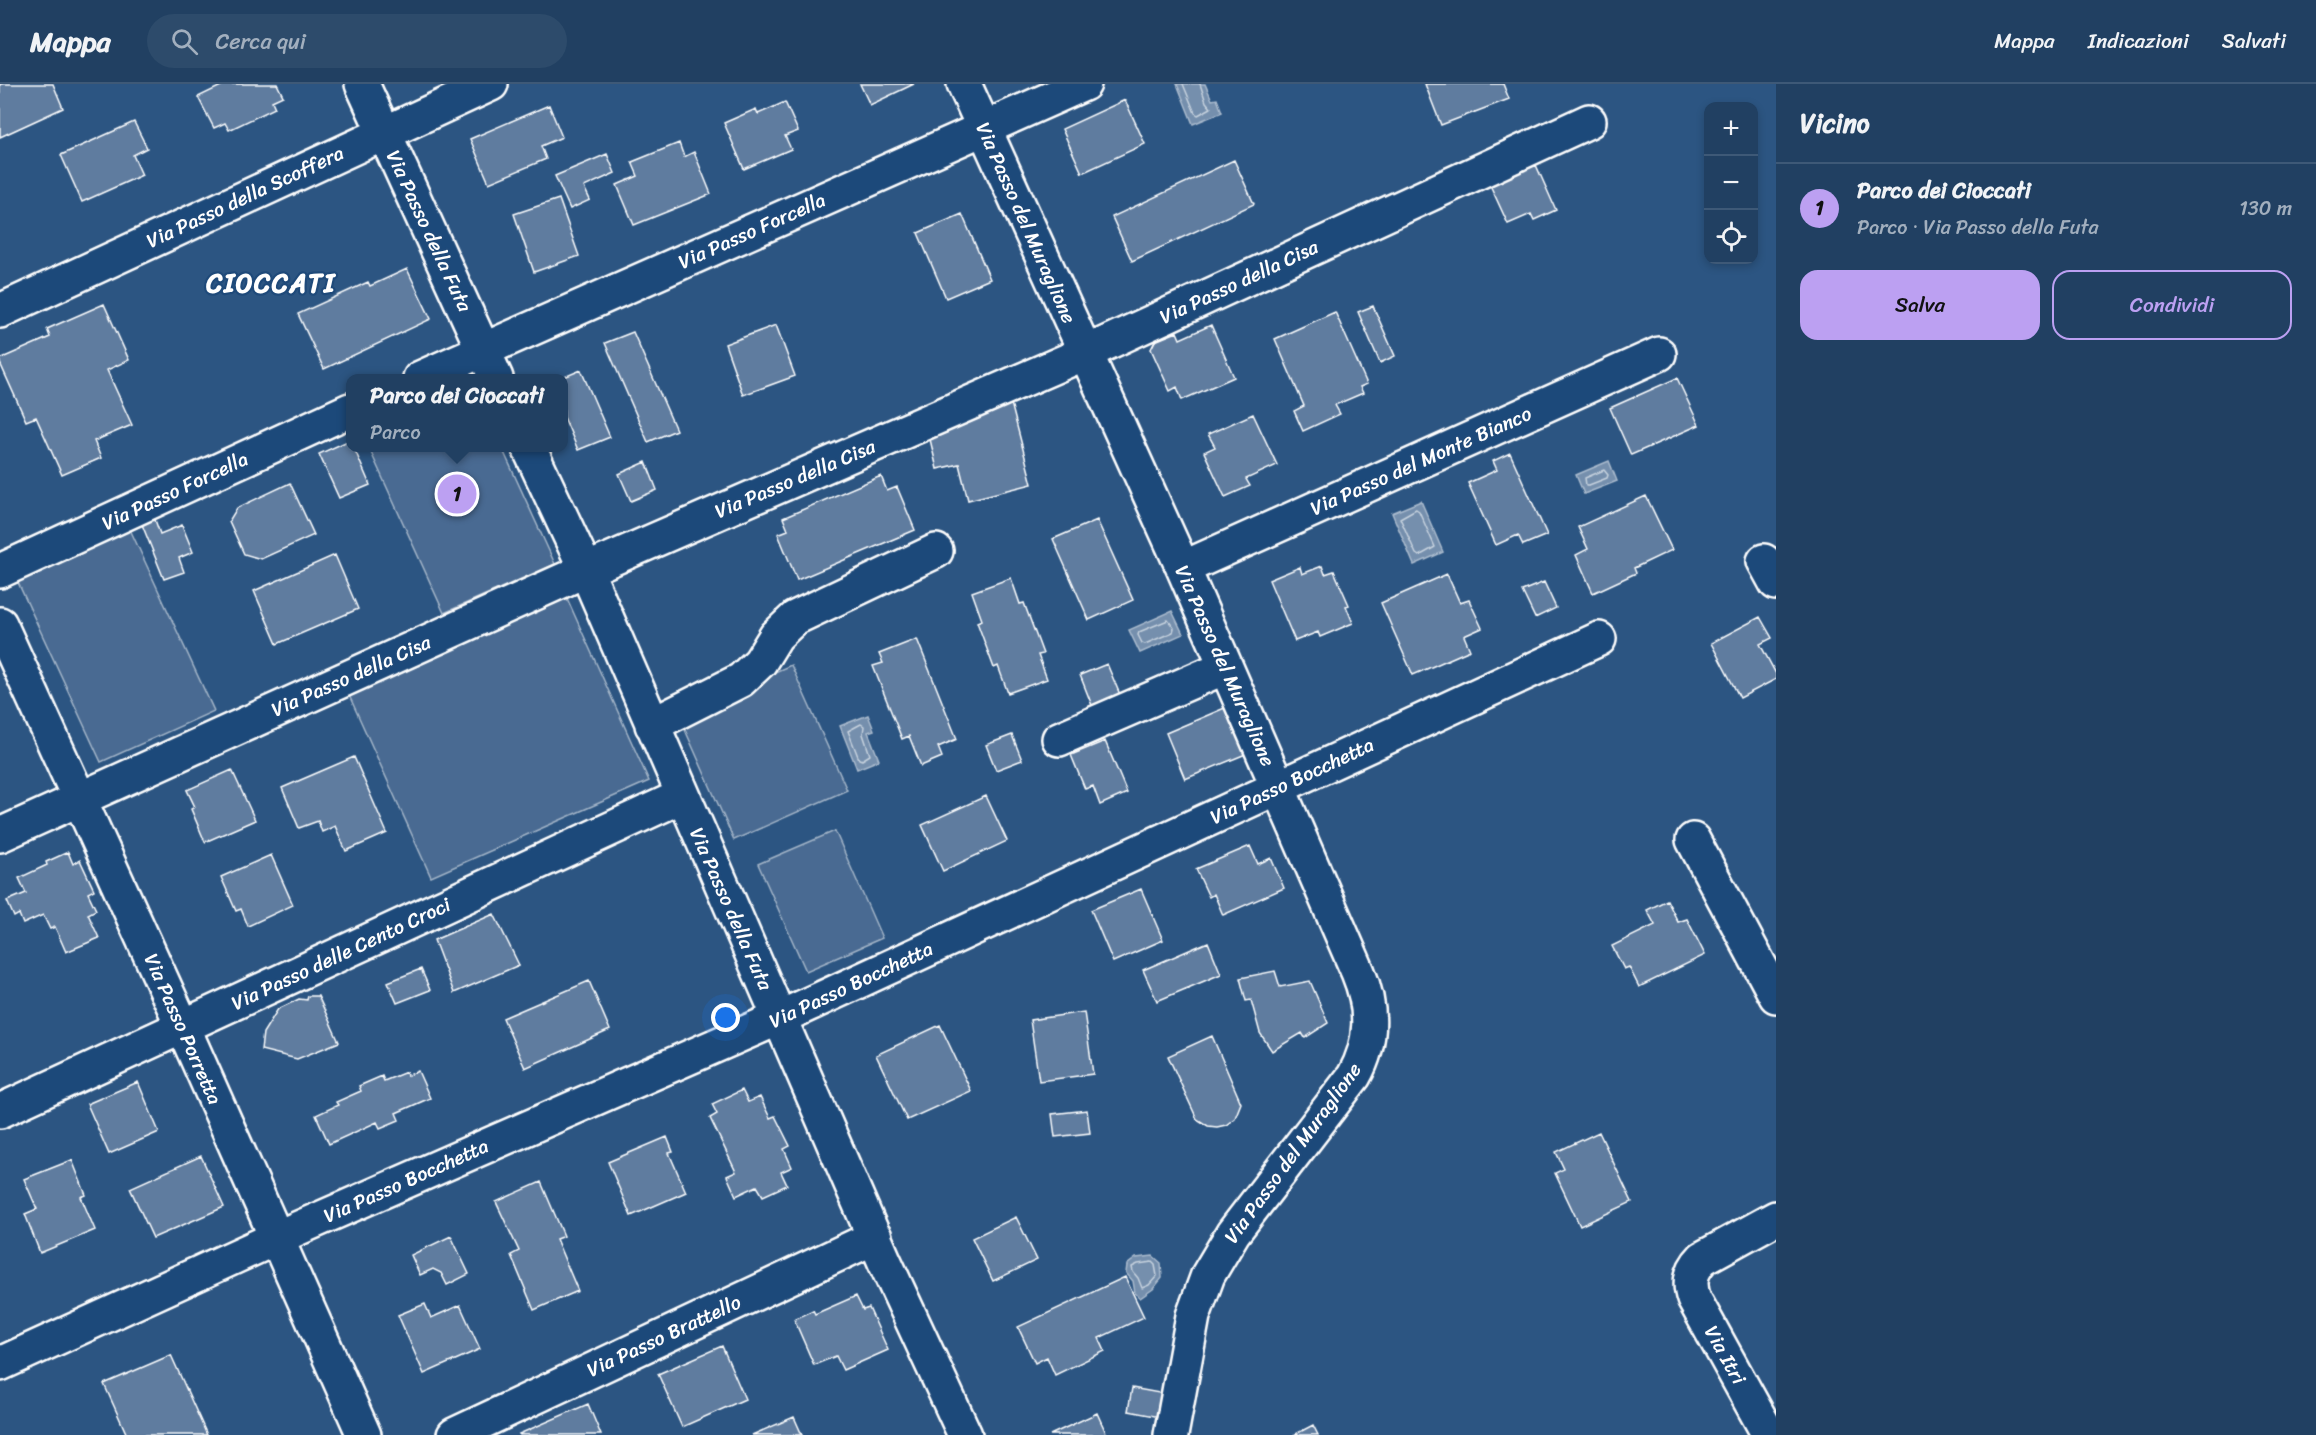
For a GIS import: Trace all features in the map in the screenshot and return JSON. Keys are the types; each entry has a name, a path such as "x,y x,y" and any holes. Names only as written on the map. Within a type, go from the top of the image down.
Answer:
{"street":[{"name":"Via Passo della Futa","path":"362,84 494,374"},
{"name":"Via Passo della Scoffera","path":"0,311 491,84"},
{"name":"Via Passo del Muraglione","path":"964,84 1183,568 1363,985 1370,1019 1364,1056 1354,1076 1239,1225 1208,1275 1193,1316 1171,1435"},
{"name":"Via Passo Forcella","path":"429,374 1084,84"},
{"name":"Via Passo della Cisa","path":"0,834 586,570 1085,353 1589,121"},
{"name":"Via Passo del Monte Bianco","path":"1183,568 1659,354"},
{"name":"Via Passo Forcella","path":"0,572 346,412"},
{"name":"Via Passo della Futa","path":"531,452 586,570 779,1018 964,1435"},
{"path":"652,725 741,680 760,662 782,630 801,615 936,551"},
{"name":"Via Passo Porretta","path":"0,624 183,1027 364,1435"},
{"name":"Via Passo Bocchetta","path":"0,1364 276,1238 779,1018 1599,639"},
{"path":"1059,739 1225,667"},
{"name":"Via Passo delle Cento Croci","path":"0,1111 682,796"},
{"path":"1693,840 1776,996"},
{"name":"Via Itri","path":"1768,1435 1694,1299 1690,1281 1696,1265 1709,1254 1776,1218"},
{"name":"Via Passo Brattello","path":"454,1435 875,1237"}],"shaded area":[{"path":"371,452 504,452 555,564 444,613"},
{"path":"128,525 214,711 101,762 15,576"},
{"path":"566,596 649,781 431,877 348,693"},
{"path":"791,665 847,790 734,840 678,714"},
{"path":"835,831 882,938 806,971 758,864"}],"water":[{"path":"1177,84 1205,84 1212,100 1217,99 1222,112 1193,124"},
{"path":"1609,461 1617,481 1584,494 1576,475"},
{"path":"1421,501 1443,552 1414,565 1392,513"},
{"path":"1172,611 1183,634 1140,653 1129,630"},
{"path":"868,715 874,730 868,732 879,760 857,769 840,726"},
{"path":"1153,1256 1161,1263 1162,1278 1153,1289 1140,1298 1135,1293 1133,1281 1126,1273 1127,1265 1136,1258"}],"building":[{"path":"0,84 53,84 63,108 0,137"},
{"path":"225,84 277,84 283,96 272,101 275,108 229,130 225,123 214,128 198,97"},
{"path":"860,84 914,84 870,105"},
{"path":"1425,84 1503,84 1509,99 1441,125"},
{"path":"1125,100 1145,144 1082,173 1062,129"},
{"path":"785,102 798,131 785,136 791,149 744,169 724,123 756,109 758,114"},
{"path":"549,105 562,137 541,146 546,159 489,183 470,139"},
{"path":"134,122 147,148 133,155 142,175 82,202 61,155"},
{"path":"679,143 684,157 694,152 711,194 634,225 617,185 638,176 632,162"},
{"path":"607,154 615,173 584,187 590,200 570,209 555,176"},
{"path":"1234,160 1254,204 1132,261 1112,217"},
{"path":"1536,165 1556,210 1534,220 1531,214 1508,224 1490,185"},
{"path":"559,199 579,256 534,272 514,214"},
{"path":"962,214 990,279 946,298 918,233"},
{"path":"407,269 431,319 324,369 298,314 368,282 370,286"},
{"path":"104,304 129,360 107,370 132,425 94,441 101,458 62,475 36,417 26,421 0,359 50,337 47,329"},
{"path":"1373,306 1395,356 1380,363 1358,312"},
{"path":"1335,312 1367,384 1360,387 1363,393 1335,405 1340,414 1303,431 1294,411 1304,406 1275,339"},
{"path":"776,325 795,376 743,395 725,344"},
{"path":"1211,325 1234,377 1182,400 1177,387 1170,391 1151,349 1155,341 1177,332 1180,339"},
{"path":"633,332 676,430 648,442 605,343"},
{"path":"581,370 610,437 578,450 568,426 568,375"},
{"path":"1677,378 1699,425 1631,455 1610,408"},
{"path":"1011,403 1032,484 968,500 959,464 937,469 929,435"},
{"path":"1253,414 1277,465 1246,479 1250,486 1225,497 1204,452 1215,447 1208,434"},
{"path":"346,442 346,452 356,452 370,485 339,498 319,454"},
{"path":"1510,453 1547,535 1523,545 1518,535 1496,545 1468,483 1497,470 1493,461"},
{"path":"646,462 657,490 631,501 619,474"},
{"path":"881,476 887,491 897,487 915,530 797,580 778,534 788,530 783,518"},
{"path":"290,483 314,535 261,559 244,554 229,521 237,508"},
{"path":"1646,496 1672,550 1634,568 1636,573 1593,593 1576,555 1588,549 1578,527"},
{"path":"154,517 160,534 182,525 193,552 179,558 184,572 164,579 141,522"},
{"path":"1097,520 1133,600 1089,620 1053,539"},
{"path":"335,555 358,609 277,644 254,591"},
{"path":"1322,566 1325,574 1334,571 1349,605 1346,606 1353,623 1320,637 1318,632 1295,641 1269,580 1300,567 1302,574"},
{"path":"1447,574 1460,603 1469,600 1482,628 1464,636 1470,650 1413,675 1381,603"},
{"path":"1011,578 1020,604 1024,603 1043,654 1038,655 1047,679 1008,693 998,666 994,668 977,622 982,620 972,592"},
{"path":"1544,582 1556,608 1535,618 1522,591"},
{"path":"1760,617 1772,638 1760,644 1776,674 1776,679 1740,698 1711,643"},
{"path":"917,639 957,739 938,747 942,757 921,766 909,736 902,739 873,666 883,663 879,654"},
{"path":"1107,664 1121,697 1093,708 1080,675"},
{"path":"1234,704 1253,751 1185,779 1166,733"},
{"path":"1012,735 1022,760 996,770 986,745"},
{"path":"1105,741 1127,793 1100,805 1093,786 1085,789 1071,755"},
{"path":"354,757 387,833 346,851 335,826 322,832 318,821 299,828 282,788"},
{"path":"232,770 255,820 205,842 191,809 195,807 187,790"},
{"path":"986,796 1007,841 943,871 922,825"},
{"path":"1250,846 1258,864 1271,858 1284,888 1223,915 1214,894 1209,897 1196,869"},
{"path":"68,852 73,864 80,860 94,890 88,893 96,910 88,914 99,938 66,952 55,927 50,929 43,915 23,924 19,914 14,917 7,901 26,893 19,878"},
{"path":"271,855 293,905 248,926 241,909 236,911 221,877"},
{"path":"1141,889 1163,940 1113,962 1091,910"},
{"path":"1667,900 1678,922 1687,919 1705,955 1639,987 1629,967 1624,969 1612,946 1655,925 1647,910"},
{"path":"494,914 519,965 454,993 434,940"},
{"path":"1208,942 1221,974 1157,1001 1143,970"},
{"path":"421,969 430,990 397,1003 388,982"},
{"path":"1275,971 1280,987 1310,981 1328,1023 1305,1038 1302,1033 1272,1051 1260,1033 1251,1000 1246,1001 1240,978"},
{"path":"589,981 610,1030 525,1068 503,1018"},
{"path":"308,996 318,996 339,1042 297,1059 261,1050 263,1033 278,1009 299,999 307,1000"},
{"path":"1084,1012 1093,1074 1039,1081 1030,1020"},
{"path":"940,1025 971,1091 907,1120 876,1055"},
{"path":"1212,1036 1241,1103 1235,1118 1226,1125 1217,1127 1208,1126 1197,1119 1168,1056"},
{"path":"418,1071 430,1098 396,1113 399,1120 380,1128 377,1122 329,1144 316,1115 338,1105 336,1102 361,1091 359,1086 382,1076 384,1081 406,1072 407,1076"},
{"path":"138,1082 159,1132 109,1154 87,1104"},
{"path":"742,1090 748,1102 760,1097 770,1118 775,1116 790,1146 784,1149 792,1167 781,1172 787,1185 763,1196 757,1186 736,1196 727,1176 736,1172 710,1118 717,1114 712,1104"},
{"path":"1087,1110 1090,1133 1055,1137 1052,1114"},
{"path":"1599,1132 1632,1202 1580,1226 1555,1173 1564,1169 1556,1152"},
{"path":"667,1137 673,1152 669,1153 686,1192 631,1216 608,1162"},
{"path":"201,1156 224,1207 153,1238 130,1188"},
{"path":"72,1160 86,1195 81,1197 95,1230 40,1253 25,1214 37,1209 24,1179"},
{"path":"541,1182 564,1236 556,1239 578,1291 534,1310 511,1255 519,1251 496,1202"},
{"path":"1016,1217 1037,1260 993,1281 972,1238"},
{"path":"451,1236 469,1274 447,1285 441,1273 433,1269 420,1275 411,1255"},
{"path":"1125,1277 1144,1317 1099,1338 1105,1351 1055,1375 1047,1357 1035,1363 1018,1327"},
{"path":"856,1296 863,1310 869,1308 888,1350 843,1370 836,1356 814,1365 794,1319 813,1310 815,1314"},
{"path":"425,1304 431,1318 460,1305 480,1349 424,1374 398,1315"},
{"path":"722,1346 745,1399 682,1427 658,1374"},
{"path":"171,1355 207,1435 127,1435 104,1384"},
{"path":"1132,1388 1165,1394 1160,1417 1128,1411"},
{"path":"588,1404 601,1435 519,1434"},
{"path":"1097,1413 1107,1435 1050,1435"},
{"path":"794,1417 802,1435 752,1435"},
{"path":"1313,1425 1318,1435 1294,1435"}],"place":[{"name":"Parco dei Cioccati","path":"457,494"}],"district":[{"name":"CIOCCATI","path":"271,283"}]}
